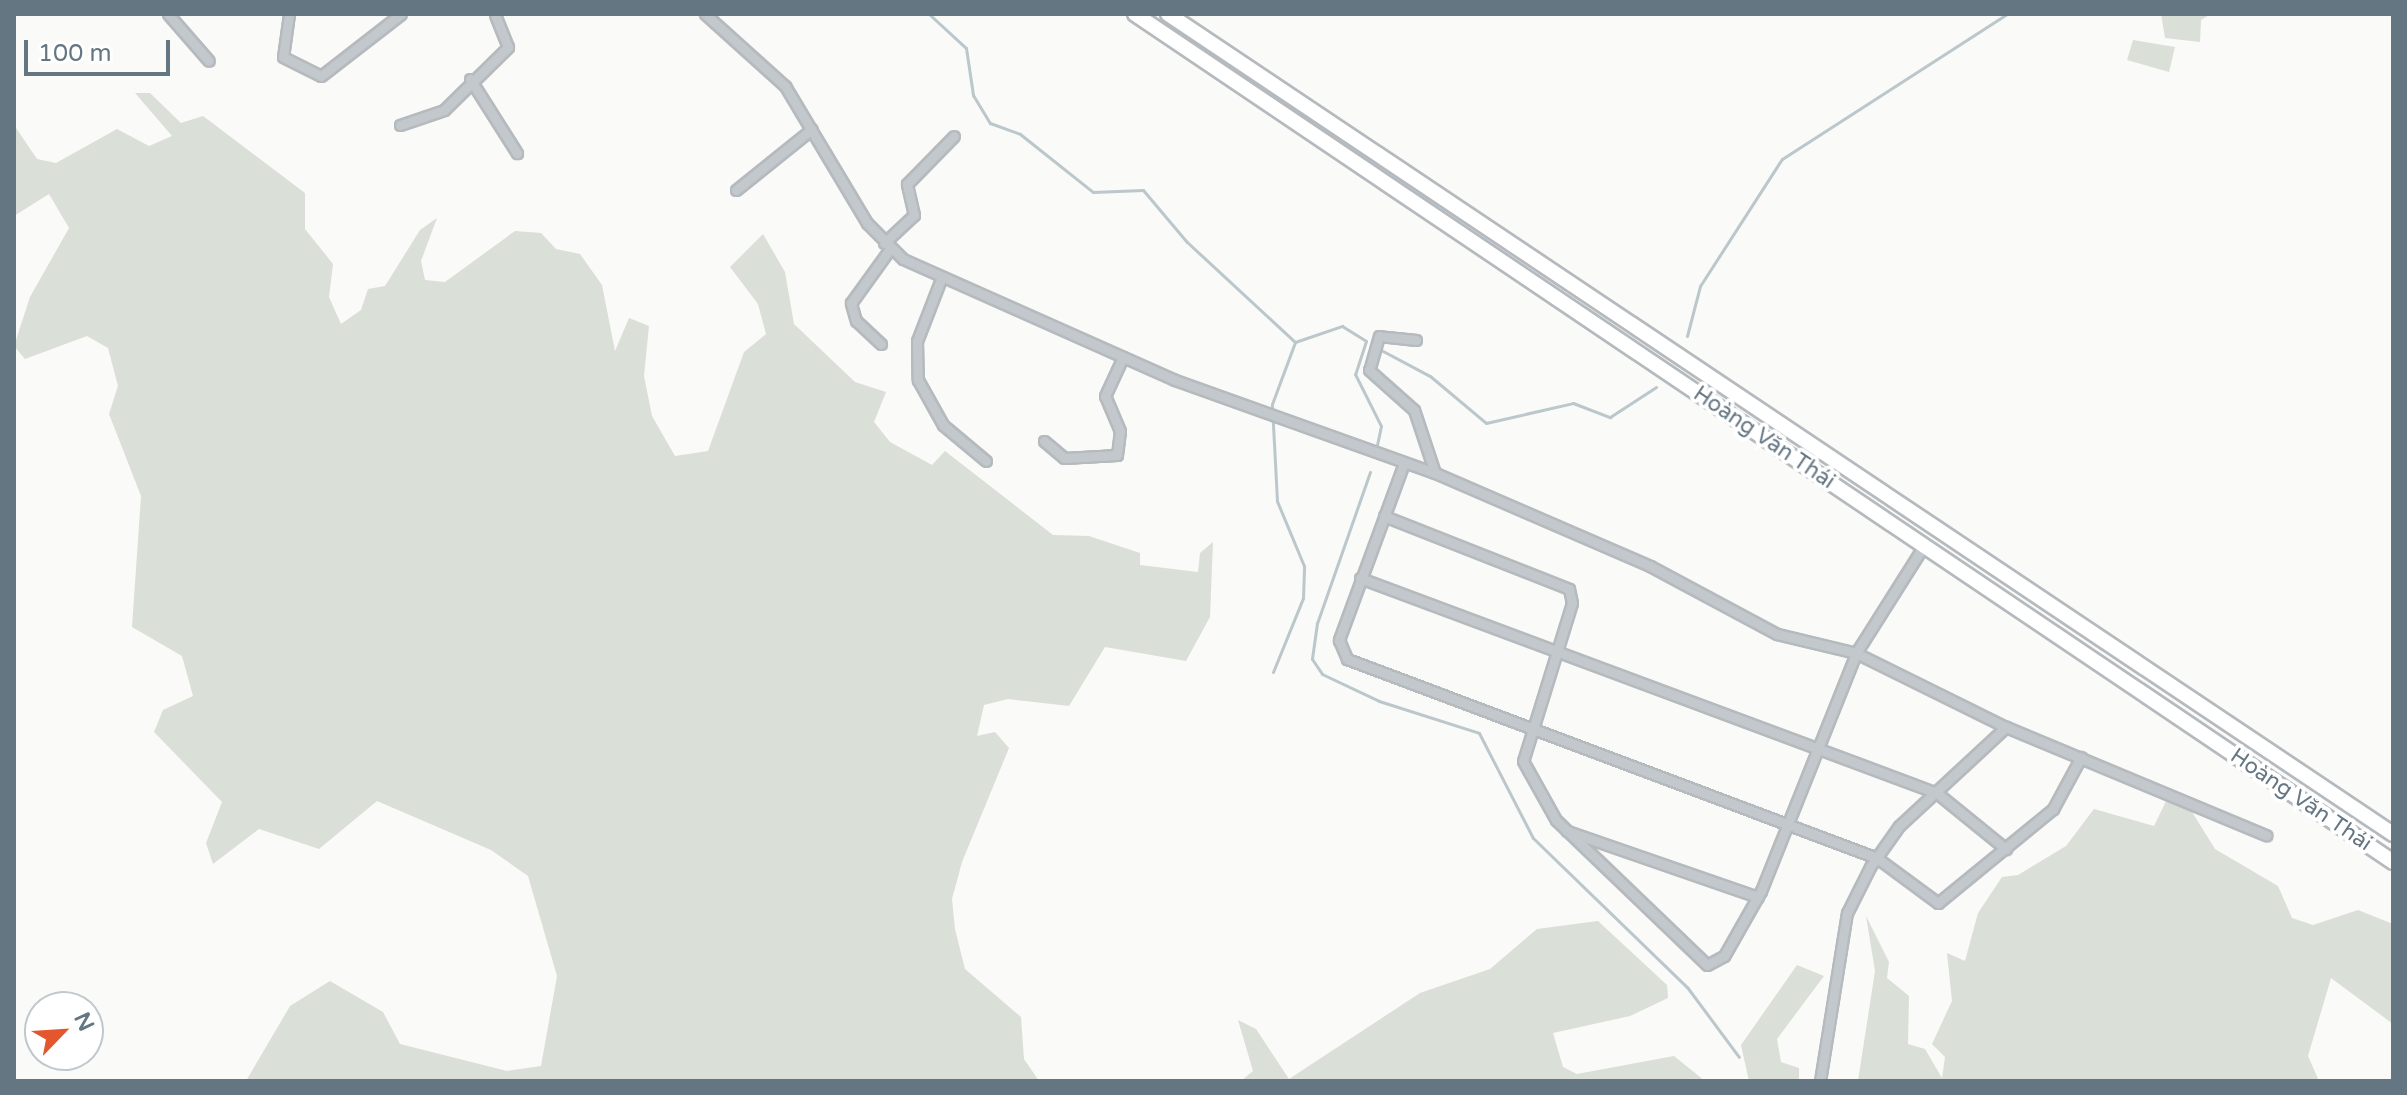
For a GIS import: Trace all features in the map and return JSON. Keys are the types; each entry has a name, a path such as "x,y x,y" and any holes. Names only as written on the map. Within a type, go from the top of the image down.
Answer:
{"main road":[{"name":"Hoàng Văn Thái","path":"1135,14 2393,862"},
{"name":"Hoàng Văn Thái","path":"1168,14 1934,530 2393,834"},
{"path":"1923,547 1934,530"}],"street":[{"path":"168,14 209,61"},
{"path":"289,14 283,57 321,76 401,14"},
{"path":"400,125 444,110 470,79 508,47 495,14"},
{"path":"705,14 785,86 887,246 941,279 1123,357 1435,473 1650,566 1777,634 1856,653 2006,727 2266,835"},
{"path":"470,79 517,153"},
{"path":"736,190 812,129"},
{"path":"881,344 861,328 851,303 887,246 914,215 907,184 954,136"},
{"path":"941,279 917,341 918,380 943,425 986,461"},
{"path":"1416,340 1379,336 1369,370 1414,410 1435,473"},
{"path":"1044,441 1064,458 1117,455 1120,431 1105,396 1123,357"},
{"path":"1404,463 1339,640 1347,659 1530,725 1877,858 1938,903 2059,802 2081,757"},
{"path":"1384,516 1564,585 1572,603 1530,725 1523,761 1567,831 1707,965 1724,956 1758,897 1856,653 1923,547"},
{"path":"1360,578 1937,793 2006,849"},
{"path":"1820,1081 1847,913 1877,858 1899,826 2006,727"},
{"path":"1567,831 1758,897"}],"shaded area":[{"path":"2161,14 2211,14 2201,20 2200,42 2165,38"},
{"path":"2133,40 2175,47 2169,72 2127,60"},
{"path":"135,93 150,93 181,123 203,116 305,193 305,229 333,264 329,297 341,324 361,310 368,289 385,286 420,230 437,218 421,261 425,280 445,282 515,231 541,233 556,249 580,254 602,285 615,351 629,318 649,326 644,376 652,416 675,456 708,451 744,352 766,334 758,304 730,267 763,234 785,272 794,324 855,382 886,392 874,422 890,442 932,465 945,451 1053,535 1089,536 1140,553 1140,565 1198,572 1200,553 1213,542 1210,617 1186,661 1105,647 1069,706 1008,699 984,705 977,736 995,732 1009,748 962,862 952,899 955,929 965,969 1021,1017 1024,1059 1039,1081 246,1081 290,1006 330,981 383,1012 400,1044 507,1071 541,1066 557,976 528,876 491,850 377,801 319,849 259,829 213,864 206,843 222,802 154,732 163,710 193,696 182,656 132,627 141,496 109,414 118,386 108,348 87,336 25,359 14,346 30,297 69,228 49,194 14,216 14,125 37,159 56,163 117,129 149,146 172,136"},
{"path":"2168,797 2184,799 2215,849 2278,886 2292,918 2313,925 2358,910 2393,924 2393,1024 2331,978 2308,1056 2319,1081 1858,1081 1875,971 1866,916 1889,962 1887,978 1909,996 1908,1044 1925,1049 1942,1078 1945,1057 1932,1044 1952,1001 1947,953 1965,961 1978,913 2002,877 2018,875 2066,846 2094,809 2154,826"},
{"path":"1598,921 1667,985 1668,998 1630,1016 1553,1033 1563,1067 1577,1074 1674,1056 1705,1081 1241,1081 1253,1071 1238,1020 1256,1029 1289,1079 1420,993 1490,969 1537,929"},
{"path":"1797,965 1824,976 1777,1039 1781,1062 1799,1068 1799,1081 1749,1081 1741,1045"}],"waterway":[{"path":"929,14 966,48 973,95 990,123 1020,134 1093,192 1143,190 1187,242 1295,342"},
{"path":"1687,336 1700,286 1782,159 2007,14"},
{"path":"1273,672 1303,598 1304,566 1277,501 1272,404 1295,342 1342,326 1366,341 1355,374 1381,426 1377,445"},
{"path":"1381,350 1430,376 1486,423 1573,403 1610,417 1656,387"},
{"path":"1370,472 1317,623 1312,659 1322,674 1379,701 1479,733 1533,838 1687,987 1739,1057"}]}
